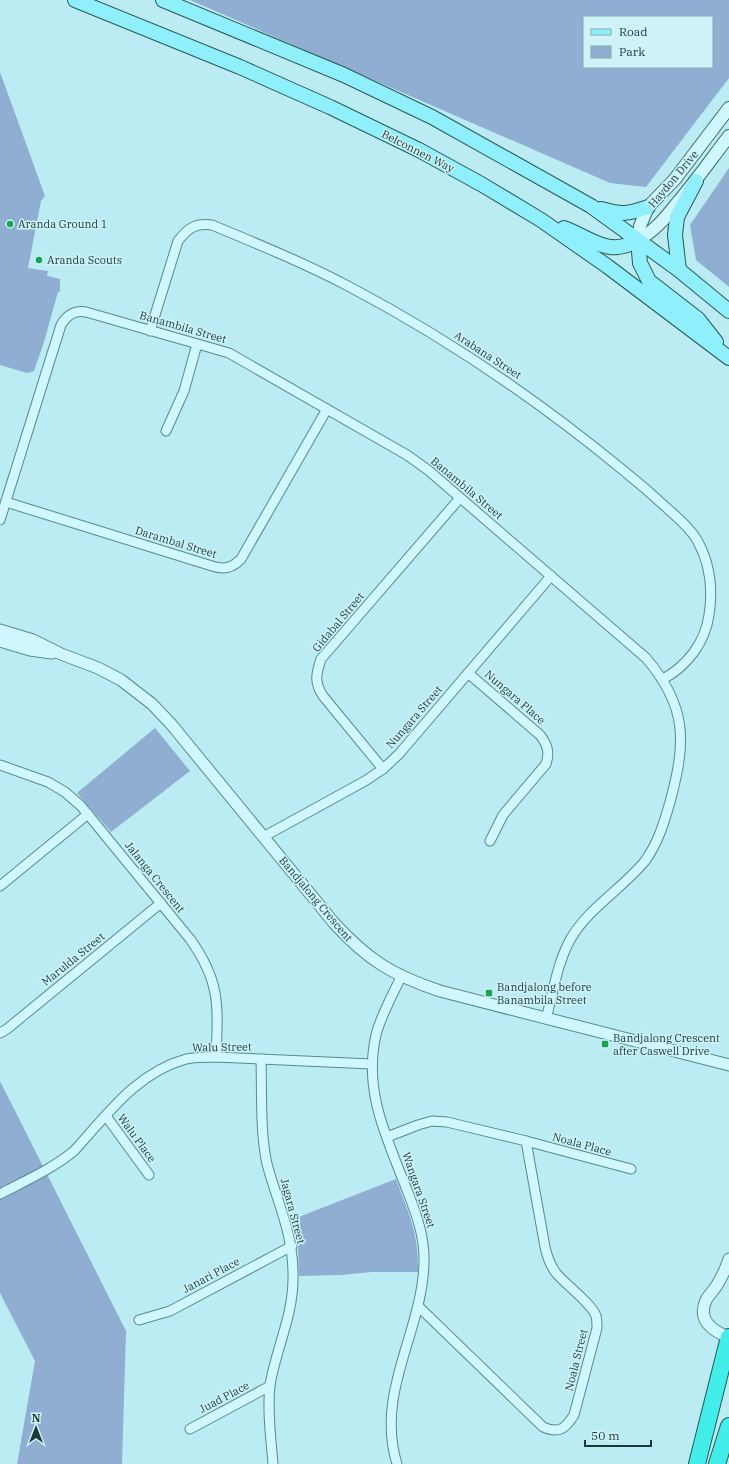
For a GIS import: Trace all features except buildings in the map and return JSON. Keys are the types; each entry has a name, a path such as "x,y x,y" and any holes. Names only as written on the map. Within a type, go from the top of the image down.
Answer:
{"highway":[{"path":"697,1464 721,1333"},
{"path":"717,1464 729,1426"}],"main road":[{"name":"Belconnen Way","path":"75,0 240,67 330,107 426,154 481,184 541,220 607,266 729,358"},
{"path":"163,0 344,75 432,117 591,206 679,270 729,311"},
{"name":"Haydon Drive","path":"638,240 640,226 648,207 675,179 729,108"},
{"name":"Haydon Drive","path":"638,240 658,226 696,181 729,136"},
{"path":"679,270 675,235 677,217 696,181"},
{"path":"591,206 616,214 630,213 648,207"},
{"path":"541,220 572,231 595,243 611,247 629,245 638,240"},
{"path":"638,240 640,263 649,281 698,319 729,358"}],"street":[{"name":"Arabana Street","path":"150,330 178,241 184,232 193,226 202,224 212,225 283,254 348,286 411,321 504,379 594,446 680,519 696,538 704,554 709,572 712,595 709,618 695,651 684,664 663,680"},
{"name":"Banambila Street","path":"0,520 61,325 64,319 70,314 79,311 229,353 407,455 460,498 646,658 663,680 672,696 678,715 681,745 678,774 664,826 656,844 645,860 587,917 570,940 559,968 546,1019"},
{"path":"166,430 184,391 197,344"},
{"name":"Darambal Street","path":"6,502 212,566 226,568 232,567 241,558 327,409"},
{"name":"Gidabal Street","path":"383,769 323,696 316,680 317,672 321,659 460,498"},
{"name":"Nungara Street","path":"263,837 365,781 383,769 399,754 551,576"},
{"name":"Bandjalong Crescent","path":"0,630 33,640 61,654 98,668 120,680 152,704 171,724 334,923 351,942 380,965 401,977 440,991 729,1065"},
{"name":"Bandjalong Crescent","path":"0,641 30,650 61,654"},
{"name":"Nungara Place","path":"468,673 540,735 546,742 548,750 546,764 503,815 490,841"},
{"name":"Jalanga Crescent","path":"0,766 48,782 65,792 88,814 201,954 210,972 218,1011 216,1057"},
{"path":"0,886 88,814"},
{"name":"Marulda Street","path":"0,1033 7,1029 161,903"},
{"name":"Wangara Street","path":"397,1464 392,1436 392,1403 396,1382 418,1306 423,1281 423,1241 415,1212 375,1102 372,1064 376,1035 382,1017 401,977"},
{"name":"Walu Street","path":"0,1194 47,1170 65,1158 74,1151 123,1097 139,1082 157,1070 186,1059 216,1057 261,1058 372,1064"},
{"name":"Jagara Street","path":"261,1058 263,1138 267,1164 287,1225 292,1246 293,1279 291,1301 270,1386 273,1464"},
{"name":"Walu Place","path":"106,1116 149,1175"},
{"path":"387,1137 432,1121 447,1122 526,1142"},
{"name":"Noala Place","path":"526,1142 631,1169"},
{"name":"Noala Street","path":"418,1306 540,1425 554,1431 561,1430 567,1426 574,1416 597,1328 597,1320 593,1310 562,1280 554,1271 548,1260 526,1142"},
{"name":"Janari Place","path":"139,1320 170,1311 292,1246"},
{"path":"729,1259 719,1281 707,1299 704,1307 706,1320 721,1333 729,1332"},
{"name":"Juad Place","path":"190,1429 270,1386"}],"green space":[{"path":"190,0 729,0 729,78 646,187 610,183"},
{"path":"0,72 45,196 41,201 28,268 48,271 47,276 60,279 60,292 58,292 34,371 27,373 0,365"},
{"path":"729,168 729,287 696,260 690,225"},
{"path":"155,728 190,771 111,832 77,793"},
{"path":"0,1081 126,1331 122,1464 17,1464 35,1361 0,1293"},
{"path":"396,1179 415,1235 418,1272 372,1272 341,1275 299,1276 298,1244 291,1220"}],"place":[{"name":"Aranda Ground 1","path":"10,224"},
{"name":"Aranda Scouts","path":"39,260"},
{"name":"Bandjalong before Banambila Street","path":"489,993"},
{"name":"Bandjalong Crescent after Caswell Drive","path":"605,1044"}]}
